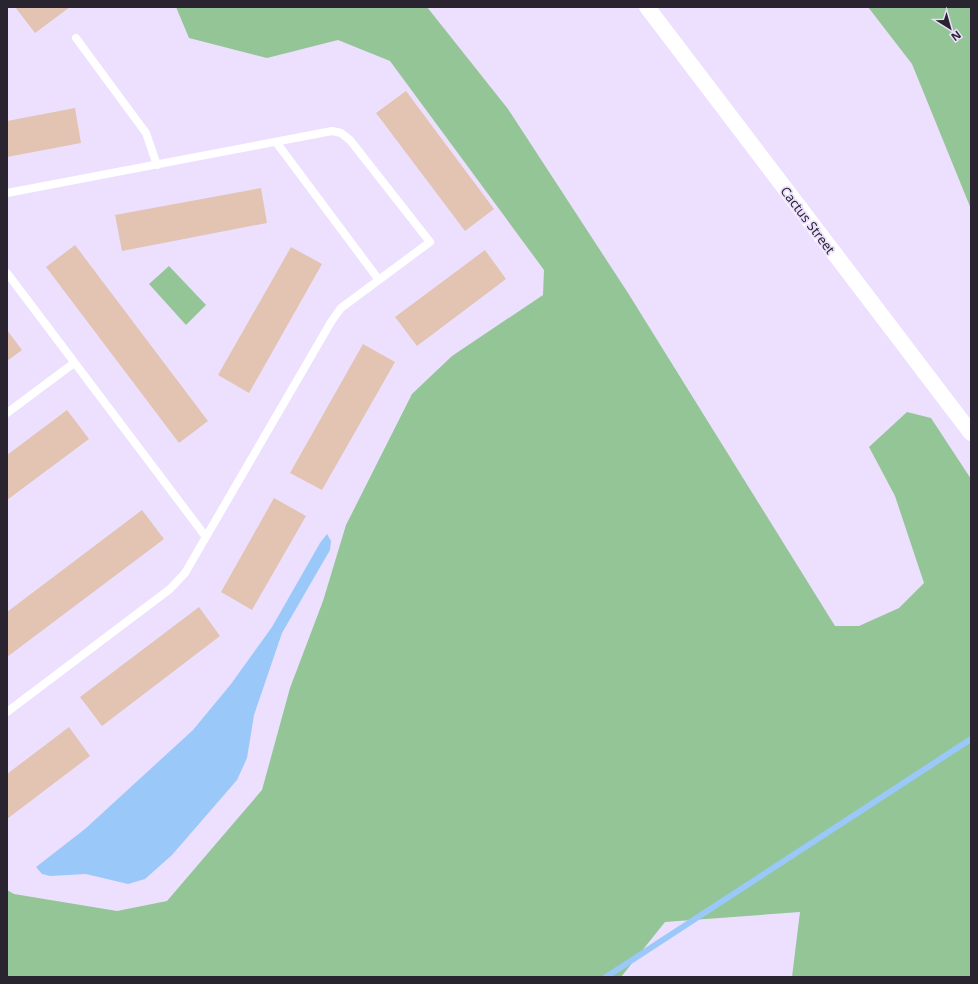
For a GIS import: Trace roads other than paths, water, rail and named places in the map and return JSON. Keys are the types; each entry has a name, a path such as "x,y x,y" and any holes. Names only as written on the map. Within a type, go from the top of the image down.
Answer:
{"street":[{"name":"Cactus Street","path":"647,7 971,433"}],"lane":[{"path":"76,38 146,133 157,164"},
{"path":"7,193 332,131 341,133 350,140 430,242 341,308 331,322 185,573 170,589 7,712"},
{"path":"276,142 379,280"},
{"path":"7,274 206,537"},
{"path":"7,413 74,362"}],"water":[{"path":"327,534 331,541 330,550 282,633 254,715 247,758 237,780 172,855 145,879 128,884 86,874 50,876 42,874 36,867 85,829 193,730 231,684 272,627 320,543"}],"waterway":[{"path":"606,977 971,739"}]}
